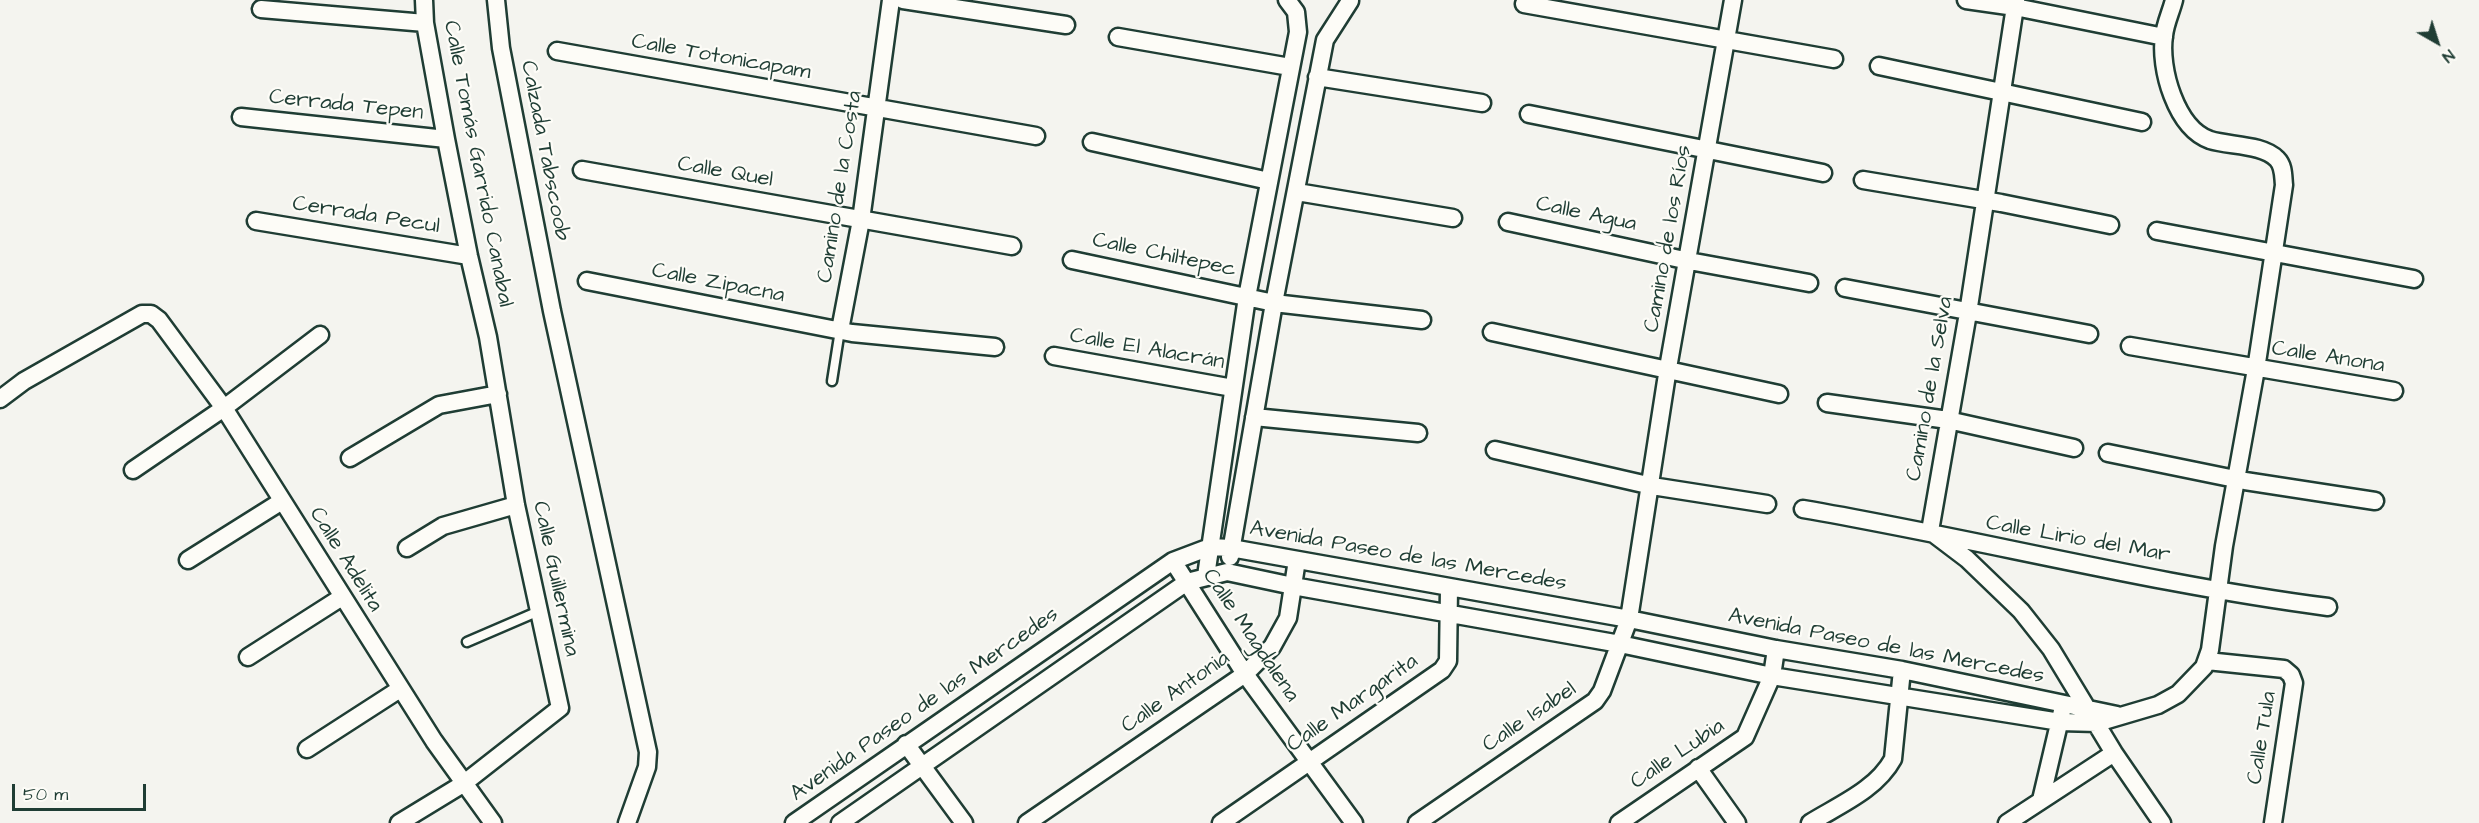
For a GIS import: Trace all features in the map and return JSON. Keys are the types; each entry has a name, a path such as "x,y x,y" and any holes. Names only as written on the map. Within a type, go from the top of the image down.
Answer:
{"street":[{"name":"Calle Tomás Garrido Canabal","path":"424,0 425,23 446,139 488,337"},
{"name":"Calzada Tabscoob","path":"496,0 501,48 552,311 648,752 647,767 627,823"},
{"name":"Camino de la Costa","path":"840,330 861,220 891,0"},
{"path":"903,0 1066,25"},
{"path":"1206,576 1247,297 1298,32 1296,12 1287,0"},
{"path":"1227,572 1274,303 1297,192 1317,77 1325,40 1349,0"},
{"name":"Camino de los Ríos","path":"1629,619 1652,486 1668,368 1689,261 1733,0"},
{"path":"1966,0 2015,3 2164,37"},
{"path":"2092,717 2138,712 2178,694 2193,681 2207,661 2284,185 2283,171 2277,158 2260,151 2208,139 2183,118 2169,88 2164,37 2174,0"},
{"name":"Camino de la Selva","path":"1930,531 1968,313 2015,3"},
{"path":"1524,4 1727,42 1834,59"},
{"path":"261,9 425,23"},
{"path":"1118,37 1290,67"},
{"name":"Calle Totonicapam","path":"557,51 1036,136"},
{"path":"1880,66 2142,122"},
{"path":"1317,77 1482,103"},
{"path":"1529,114 1823,173"},
{"name":"Cerrada Tepen","path":"241,117 446,139"},
{"path":"1092,142 1269,181"},
{"name":"Calle Quel","path":"582,170 1012,246"},
{"path":"1863,180 2110,225"},
{"path":"1297,192 1453,218"},
{"name":"Cerrada Pecul","path":"256,221 469,256"},
{"name":"Calle Agua","path":"1508,222 1689,261 1809,283"},
{"path":"2157,231 2414,279"},
{"name":"Calle Chiltepec","path":"1072,260 1274,303 1422,320"},
{"name":"Calle Zipacna","path":"587,281 840,330 995,347"},
{"path":"1845,288 2089,334"},
{"name":"Calle Adelita","path":"0,399 24,381 142,314 151,314 159,320 224,408 400,689 463,784 493,823"},
{"path":"1492,332 1668,368 1779,394"},
{"path":"133,470 224,408 320,335"},
{"name":"Calle Guillermina","path":"463,784 560,708 516,506 488,337"},
{"name":"Calle Anona","path":"2130,346 2394,391"},
{"name":"Calle El Alacrán","path":"1054,356 1233,388"},
{"path":"350,458 439,405 498,394"},
{"path":"1827,403 1948,420 2074,448"},
{"path":"1254,417 1418,433"},
{"path":"1495,450 1652,486 1767,504"},
{"path":"2108,453 2235,478 2375,501"},
{"path":"188,560 282,501"},
{"path":"407,548 443,526 516,506"},
{"name":"Calle Lirio del Mar","path":"1803,509 1930,531 1971,543 2219,590 2328,607"},
{"path":"1930,531 1967,559 2021,611 2051,649 2114,753 2162,823"},
{"name":"Avenida Paseo de las Mercedes","path":"794,823 1173,561 1210,547 1231,548 1629,619 1776,650 1902,670 2063,704 2092,717"},
{"name":"Calle Antonia","path":"1027,823 1245,674 1272,647 1288,618 1297,560"},
{"name":"Calle Magdalena","path":"1173,561 1245,674 1311,761 1354,823"},
{"name":"Avenida Paseo de las Mercedes","path":"840,823 1187,582 1227,572 1293,586 1620,644 1772,676 2060,722 2092,717"},
{"name":"Calle Margarita","path":"1221,823 1442,670 1448,661 1449,588"},
{"path":"248,657 342,597"},
{"name":"Calle Isabel","path":"1417,823 1595,701 1629,619"},
{"name":"Calle Lubia","path":"1619,823 1745,737 1772,676 1776,650"},
{"name":"Calle Tula","path":"2207,661 2284,669 2291,675 2294,683 2273,823"},
{"path":"1810,823 1878,781 1887,770 1893,759 1902,670"},
{"path":"307,749 400,689"},
{"path":"2041,800 2063,704"},
{"path":"906,744 964,823"},
{"path":"2007,823 2114,753"},
{"path":"1698,768 1737,823"},
{"path":"399,823 463,784"}],"lane":[{"name":"Camino de la Costa","path":"832,381 840,330"},
{"path":"467,642 538,611"}]}
